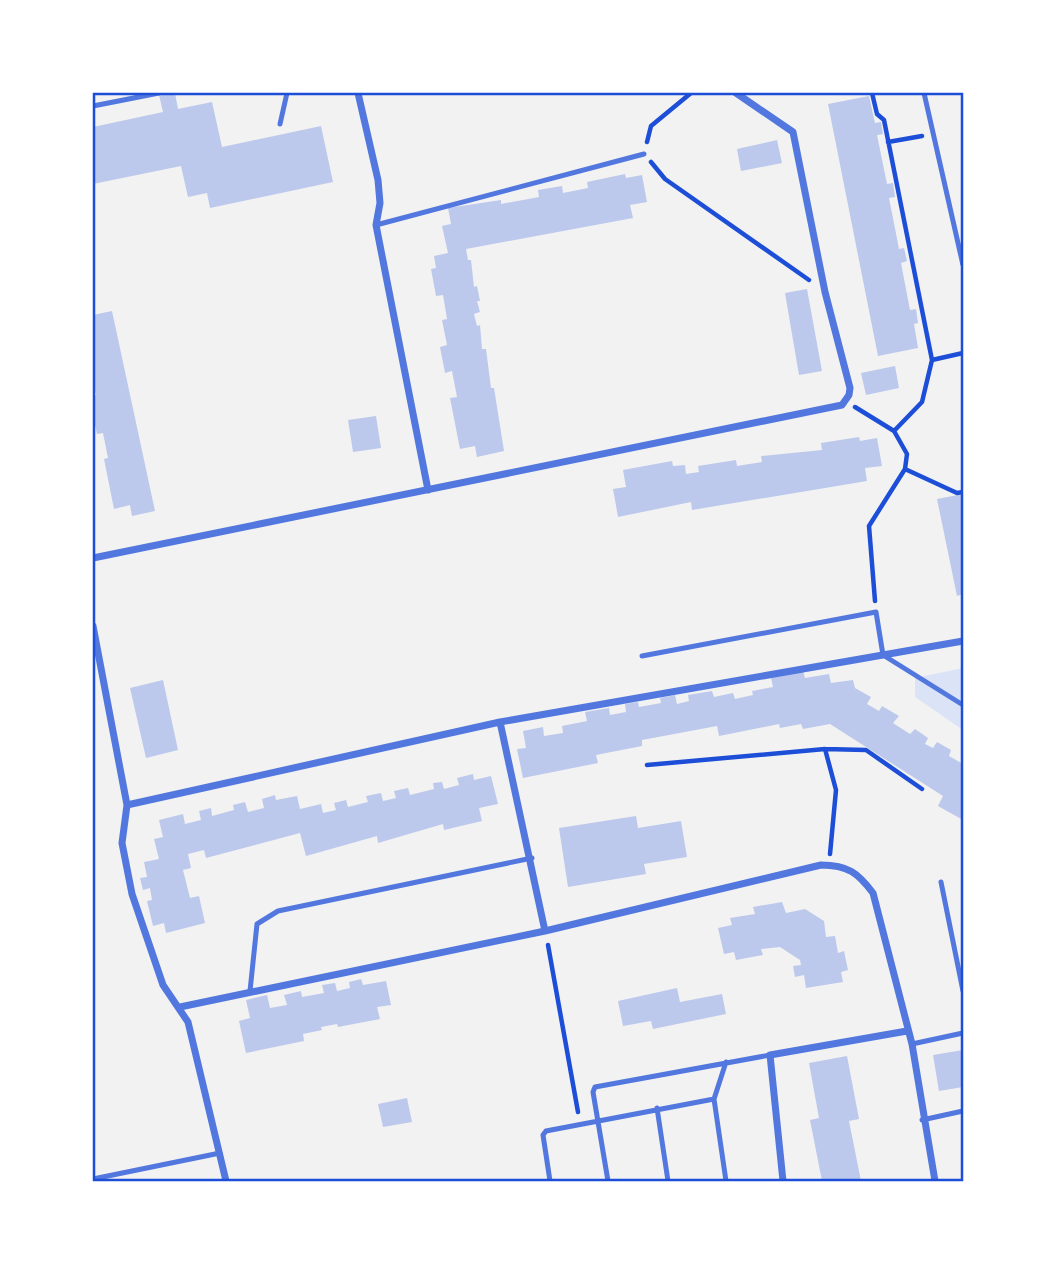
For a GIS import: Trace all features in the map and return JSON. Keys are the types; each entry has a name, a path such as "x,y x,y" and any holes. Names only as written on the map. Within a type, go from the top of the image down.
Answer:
{"street":[{"path":"358,93 378,180 380,203 376,225 428,490"},
{"path":"93,558 844,403 850,388 825,292 793,132 736,93"},
{"path":"93,626 127,805 122,843 132,894 163,985 180,1007 194,1043 226,1181"},
{"path":"127,805 500,722 963,641"},
{"path":"500,722 532,858 545,931"},
{"path":"180,1007 545,931 829,865 859,873 873,893 912,1044 922,1120 935,1181"},
{"path":"783,1181 770,1055 908,1031"}],"lane":[{"path":"93,106 159,93"},
{"path":"280,124 286,93"},
{"path":"924,93 963,265"},
{"path":"376,225 644,154"},
{"path":"642,656 876,612 883,654 963,705"},
{"path":"250,991 257,924 278,911 532,858"},
{"path":"941,882 963,990"},
{"path":"912,1044 963,1033"},
{"path":"608,1181 593,1092 595,1087 770,1055"},
{"path":"726,1062 714,1099 726,1181"},
{"path":"550,1181 543,1135 546,1130 714,1099"},
{"path":"657,1108 668,1181"},
{"path":"922,1120 963,1111"},
{"path":"93,1179 220,1153"}],"path":[{"path":"691,93 651,125 644,154 665,179 825,292"},
{"path":"872,93 877,114 884,120 932,359 922,402 894,431"},
{"path":"888,142 933,134"},
{"path":"932,359 963,353"},
{"path":"844,403 894,431 907,454 905,469 869,526 876,612"},
{"path":"905,469 957,493 963,492"},
{"path":"825,749 836,790 829,865"},
{"path":"647,765 825,749 866,750 922,789"},
{"path":"545,931 580,1123"}],"shaded area":[{"path":"963,668 963,730 915,697 915,678"}],"building":[{"path":"175,93 178,109 212,102 222,147 321,126 333,182 210,208 207,193 188,197 181,166 93,184 93,127 163,112 159,95"},
{"path":"869,96 875,123 881,122 883,134 877,135 887,184 893,183 895,197 889,198 899,249 904,248 907,261 901,263 910,310 916,309 918,323 914,324 918,348 878,356 828,104"},
{"path":"777,140 782,163 741,171 737,149"},
{"path":"625,174 626,178 642,175 647,202 630,205 633,218 466,249 468,260 471,260 474,287 477,286 480,301 477,301 480,312 474,314 477,326 480,325 482,349 486,349 504,451 477,457 475,446 460,449 450,398 457,397 452,371 445,373 440,347 447,345 442,320 447,319 443,295 436,296 431,269 436,268 434,256 448,253 442,226 451,224 448,208 501,200 501,204 539,197 538,190 562,186 563,193 588,188 587,182"},
{"path":"807,289 822,371 799,375 785,293"},
{"path":"112,311 155,511 132,516 130,505 114,509 104,459 108,458 103,433 97,434 93,415 93,396 96,395 93,380 93,315"},
{"path":"895,366 899,388 866,395 861,373"},
{"path":"376,416 381,448 353,452 348,420"},
{"path":"859,437 860,441 877,438 882,466 865,468 867,481 692,510 691,502 618,517 613,489 626,487 623,470 672,461 673,466 685,465 686,474 699,472 698,466 736,460 737,466 762,462 761,456 822,450 821,443"},
{"path":"963,494 963,594 957,596 937,499"},
{"path":"803,671 805,678 829,674 831,683 853,680 855,688 871,697 867,704 879,711 882,706 899,716 893,723 910,734 915,729 928,738 925,744 933,748 937,742 951,750 949,756 963,764 963,820 938,806 943,796 830,724 803,729 801,724 780,728 779,724 719,736 717,726 642,740 642,746 596,755 598,763 523,778 517,749 526,748 523,731 543,727 544,736 563,733 562,726 587,721 585,712 609,708 610,715 626,712 625,704 638,702 639,707 661,703 660,698 675,695 677,704 689,701 688,695 712,691 714,697 733,693 735,699 753,695 752,691 773,687 771,678"},
{"path":"163,680 178,750 146,758 130,688"},
{"path":"473,774 474,780 491,776 498,804 479,808 482,821 444,830 443,824 378,843 377,836 306,856 300,833 206,858 204,850 188,854 191,868 183,870 190,898 199,896 205,923 166,933 164,923 153,926 147,901 152,900 150,888 143,890 140,878 147,877 144,862 159,859 154,839 163,837 159,820 183,814 185,824 201,820 199,811 211,808 212,816 234,810 233,805 245,802 248,812 264,808 262,799 275,795 276,800 297,796 300,809 321,804 323,813 336,810 334,803 346,800 348,807 368,802 366,796 381,793 383,801 396,798 394,791 408,788 410,795 434,789 433,783 442,782 444,789 459,785 457,778"},
{"path":"636,816 638,828 681,821 687,857 644,864 646,874 568,887 559,828"},
{"path":"782,902 786,913 805,909 824,921 826,937 835,936 838,953 844,951 848,970 841,972 843,982 806,988 804,975 795,977 793,966 801,965 800,960 780,947 761,949 763,955 736,960 734,952 724,954 718,928 732,925 730,918 755,914 753,907"},
{"path":"361,979 363,985 386,981 391,1005 377,1007 380,1019 338,1027 337,1024 321,1027 322,1030 303,1034 304,1041 246,1053 239,1021 250,1018 246,1000 267,995 270,1008 287,1005 284,995 301,991 302,997 324,993 322,985 335,983 337,991 350,988 349,982"},
{"path":"677,988 680,1002 722,994 726,1014 653,1029 651,1021 623,1026 618,1001"},
{"path":"963,1050 963,1087 939,1091 933,1055"},
{"path":"847,1056 859,1119 849,1121 861,1181 822,1181 810,1120 819,1118 809,1063"},
{"path":"407,1098 412,1122 383,1127 378,1104"}]}
